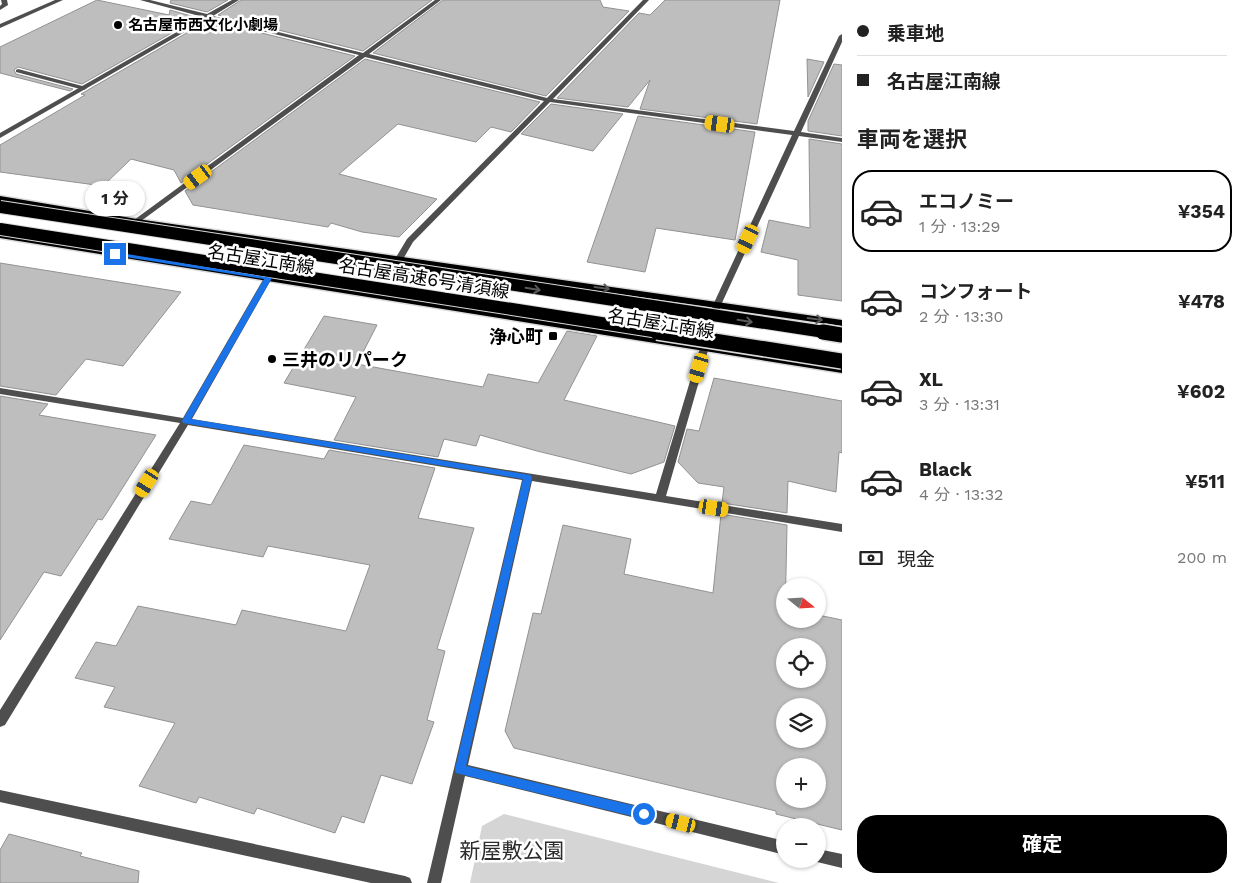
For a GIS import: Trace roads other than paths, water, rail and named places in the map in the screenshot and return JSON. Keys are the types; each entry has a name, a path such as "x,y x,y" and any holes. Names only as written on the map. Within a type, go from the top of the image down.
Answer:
{"highway":[{"name":"名古屋高速6号清須線","path":"0,207 842,335"},
{"name":"名古屋高速6号清須線","path":"0,229 842,361"}],"main road":[{"name":"名古屋江南線","path":"0,199 137,222 842,323"},
{"name":"名古屋江南線","path":"0,236 842,369"}],"street":[{"path":"0,8 5,5 4,0"},
{"path":"0,26 60,0"},
{"path":"144,0 548,100 842,140"},
{"path":"0,136 236,0"},
{"path":"137,222 438,0"},
{"path":"399,259 410,241 646,0"},
{"path":"660,499 717,305 842,36"},
{"path":"18,71 84,88"},
{"path":"0,129 10,130"},
{"path":"0,720 186,421 268,278"},
{"path":"0,391 842,528"},
{"path":"434,883 528,477"},
{"path":"460,769 776,846"},
{"path":"0,796 405,883"},
{"path":"826,858 842,862"}],"place":[{"name":"名古屋市西文化小劇場","path":"118,25"},
{"name":"浄心町","path":"553,336"},
{"name":"三井のリパーク","path":"272,359"}],"park label":[{"name":"新屋敷公園","path":"512,850"}]}
